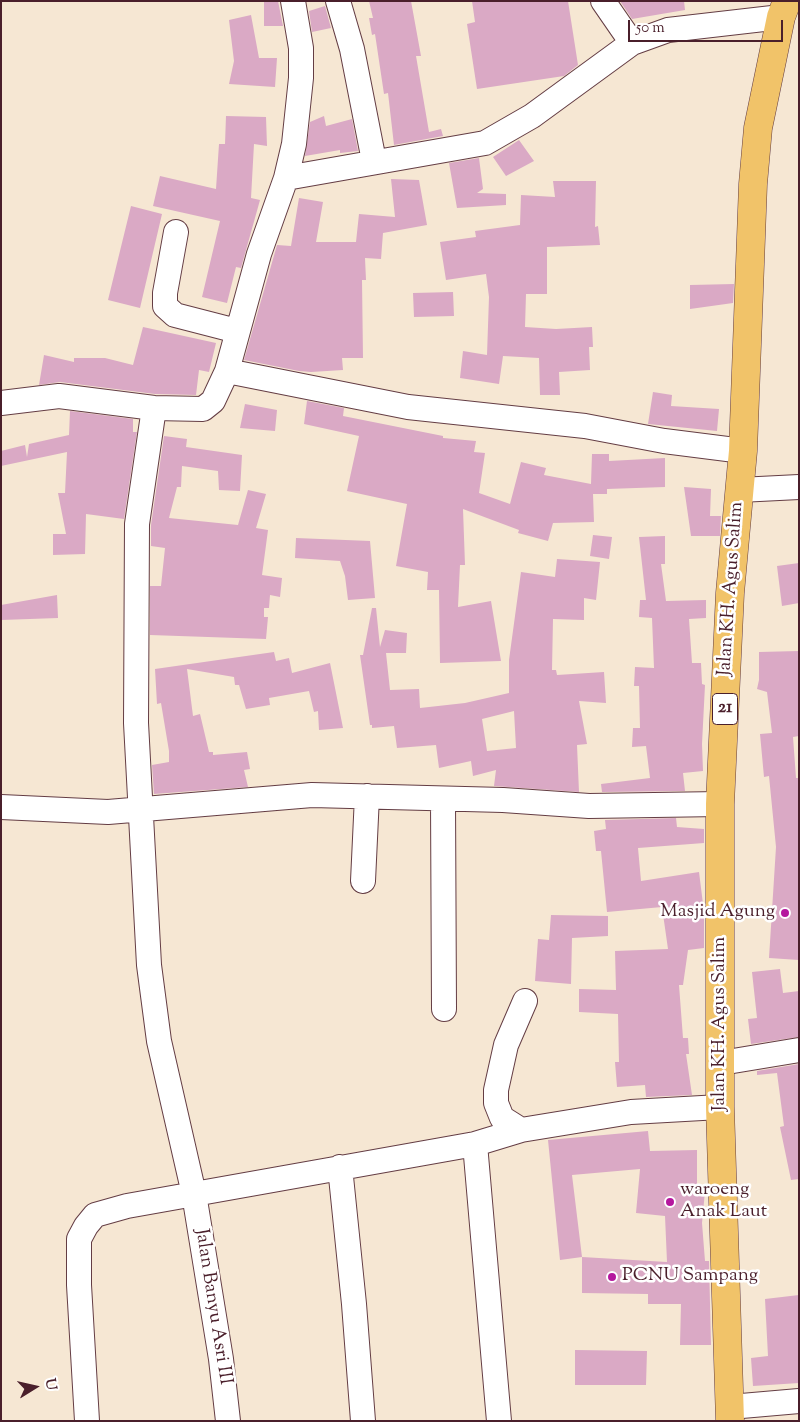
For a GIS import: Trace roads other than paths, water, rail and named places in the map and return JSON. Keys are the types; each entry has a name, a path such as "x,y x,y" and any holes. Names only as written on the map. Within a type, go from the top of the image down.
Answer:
{"highway":[{"name":"Jalan KH. Agus Salim","path":"730,1414 720,1107 720,804 730,592 743,451 753,184 758,128 784,9"}],"street":[{"path":"1,403 59,396 154,408 192,410 208,407 217,394 227,372 259,254 286,178 294,144 302,78 301,48 293,1"},
{"path":"338,1 352,49 374,161"},
{"path":"603,1 632,43"},
{"path":"286,178 485,143 532,116 632,43 668,30 784,9"},
{"path":"176,232 165,294 166,306 175,315 237,331"},
{"path":"227,372 408,407 585,426 664,441 743,451"},
{"name":"Jalan Banyu Asri III","path":"154,408 137,524 136,723 149,965 158,1041 194,1194 221,1359 228,1421"},
{"path":"739,490 799,487"},
{"path":"1,807 108,812 141,811 312,795 443,800 504,800 589,806 720,804"},
{"path":"363,881 367,796"},
{"path":"443,800 444,1009"},
{"path":"521,1130 502,1118 496,1104 496,1090 506,1045 525,1001"},
{"path":"721,1063 799,1050"},
{"path":"87,1421 79,1285 79,1239 92,1218 100,1212 474,1144 521,1130 631,1112 720,1107"},
{"path":"474,1144 499,1421"},
{"path":"340,1167 354,1304 363,1421"},
{"path":"730,1414 799,1401"}],"place":[{"name":"Masjid Agung","path":"785,913"},
{"name":"waroeng Anak Laut","path":"670,1202"},
{"name":"PCNU Sampang","path":"612,1277"}]}
